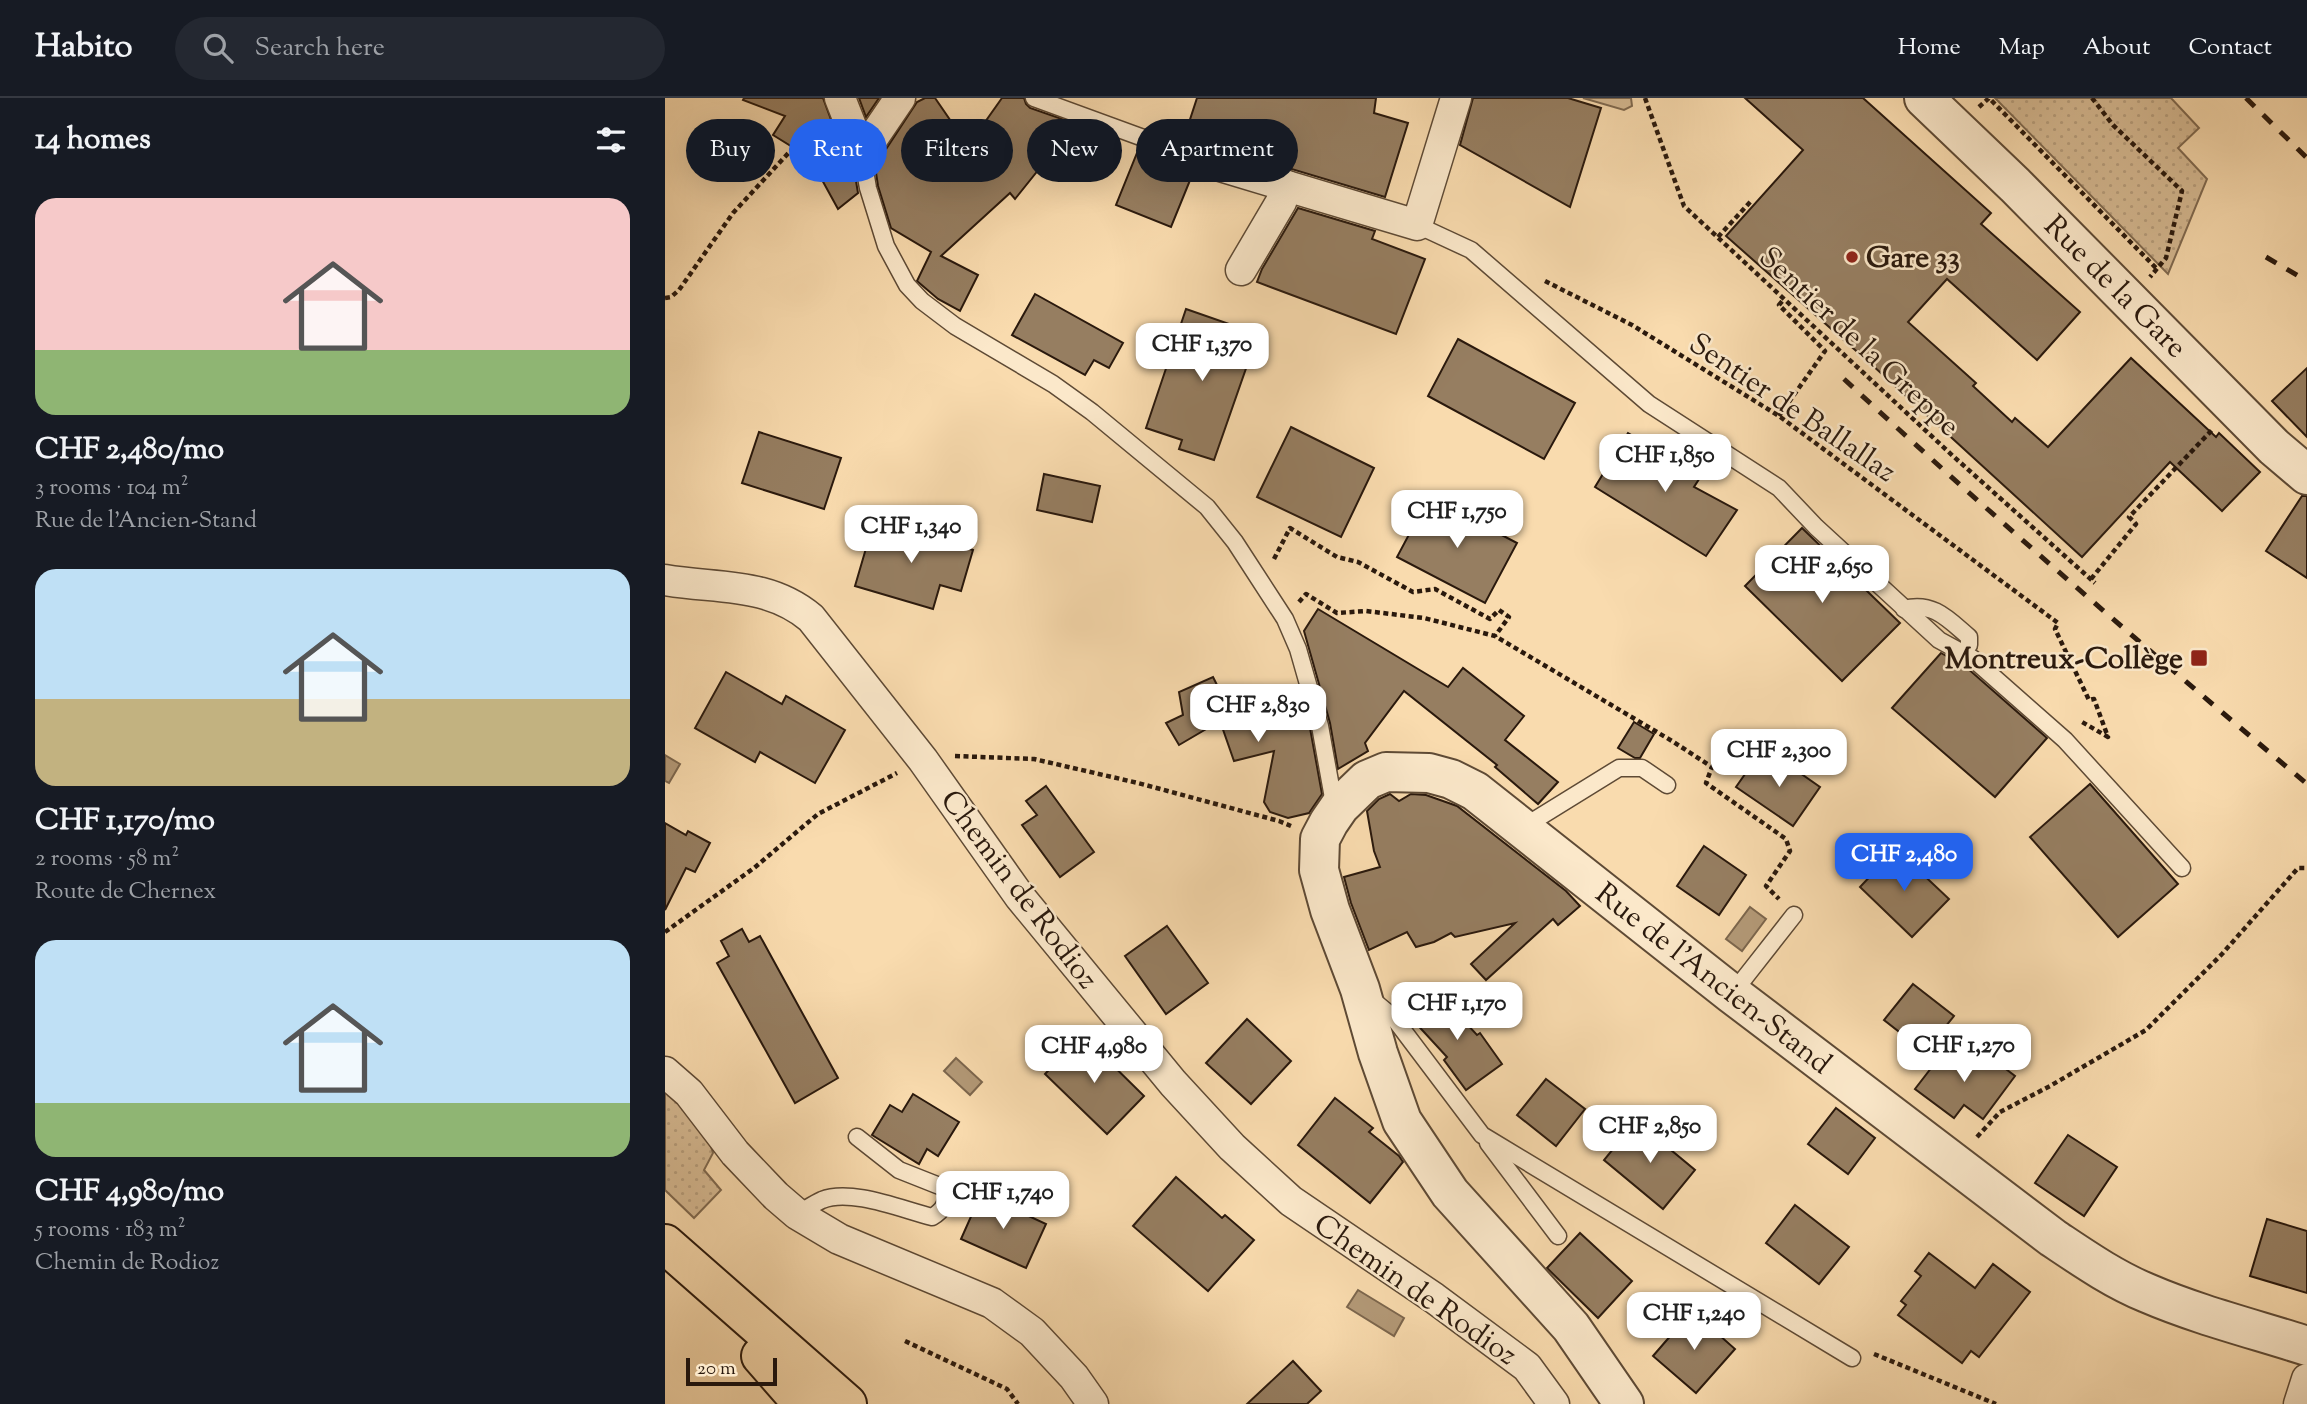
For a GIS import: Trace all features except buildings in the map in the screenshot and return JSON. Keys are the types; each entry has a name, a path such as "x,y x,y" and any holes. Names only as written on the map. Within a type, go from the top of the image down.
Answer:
{"highway":[{"path":"665,1244 847,1404"},
{"path":"665,1253 746,1338 803,1404"}],"street":[{"path":"886,119 900,98"},
{"path":"1271,182 1417,225 1456,98"},
{"name":"Rue de la Gare","path":"1924,98 2062,232 2258,431 2307,475"},
{"path":"1241,270 1287,187"},
{"name":"Chemin de Rodioz","path":"665,580 741,588 783,599 798,607 824,631 923,760 1020,897 1173,1083 1233,1147 1291,1201 1434,1298 1527,1367 1554,1404"},
{"name":"Rue de l'Ancien-Stand","path":"1624,1404 1571,1327 1450,1193 1402,1121 1378,1053 1360,989 1330,910 1319,870 1320,839 1329,822 1340,806 1367,780 1386,772 1429,773 1451,779 1475,791 1733,993 2053,1238 2090,1263 2146,1293 2307,1346"},
{"path":"665,1072 689,1093 735,1153 797,1214 839,1239 992,1303 1032,1332 1074,1377 1093,1404"},
{"path":"2299,1404 2307,1379"}],"lane":[{"path":"1034,98 1136,135"},
{"path":"867,182 886,246 907,285 922,301 955,326 1053,384 1092,412 1207,507 1223,525 1285,618 1298,649 1313,696 1333,798 1340,806"},
{"path":"1417,225 1471,250 1649,404 1779,488 1816,527 1939,640 1972,658 2065,740 2182,868"},
{"path":"1904,609 1923,606 1943,615 1969,637 1969,645"},
{"path":"1522,828 1619,768 1641,768 1667,785"},
{"path":"1733,993 1794,915"},
{"path":"1360,989 1393,1017 1558,1236"},
{"path":"1482,1135 1851,1358"},
{"path":"797,1214 837,1196 859,1198 932,1217 941,1212 947,1201 947,1189 899,1170 857,1136"}],"path":[{"name":"Sentier de la Greppe","path":"1645,98 1684,206 1953,456 2093,581 2136,524 2129,517 2212,429"},
{"path":"1970,116 1989,98 2157,269"},
{"path":"2092,98 2113,125 2182,191 2167,258 2148,279"},
{"path":"665,298 671,297 679,290 733,213 812,125 843,103"},
{"path":"1718,237 1752,200"},
{"name":"Sentier de Ballallaz","path":"1541,279 1632,324 1779,416 2058,623 2055,629 2089,701 2094,699 2108,737 2076,719"},
{"path":"1779,416 1825,351 1779,305 1784,299"},
{"path":"1260,577 1268,570 1290,528 1337,557 1358,562 1413,592 1436,589 1490,619 1499,610 1509,617 1495,636"},
{"path":"1285,618 1306,594 1337,613 1366,611 1424,618 1495,636 1712,767 1706,783 1786,839 1790,851 1766,886 1794,915"},
{"path":"665,932 754,868 817,814 923,760 941,756 973,755 1034,760 1138,783 1279,821 1300,830"},
{"path":"1975,1139 2000,1112 2145,1030 2222,954 2298,868 2307,868"},
{"path":"905,1341 1007,1389 1018,1404"},
{"path":"1851,1358 1866,1351 1996,1404"}],"shaded area":[{"path":"1583,98 1631,98 1632,106 1624,110"},
{"path":"1995,98 2171,98 2199,128 2178,148 2207,179 2168,274"},
{"path":"665,755 680,764 669,783 665,781"},
{"path":"1750,907 1766,919 1742,951 1726,939"},
{"path":"956,1058 982,1082 970,1095 944,1071"},
{"path":"665,1088 707,1134 713,1153 704,1170 721,1190 694,1218 665,1190"},
{"path":"1358,1290 1404,1318 1394,1336 1347,1307"}],"railway":[{"path":"2246,98 2307,158"},
{"path":"2266,257 2307,281"},
{"path":"1844,379 2073,584 2307,784"}],"place":[{"name":"Gare 33","path":"1852,257"},
{"name":"Montreux-Collège","path":"2199,658"}]}
